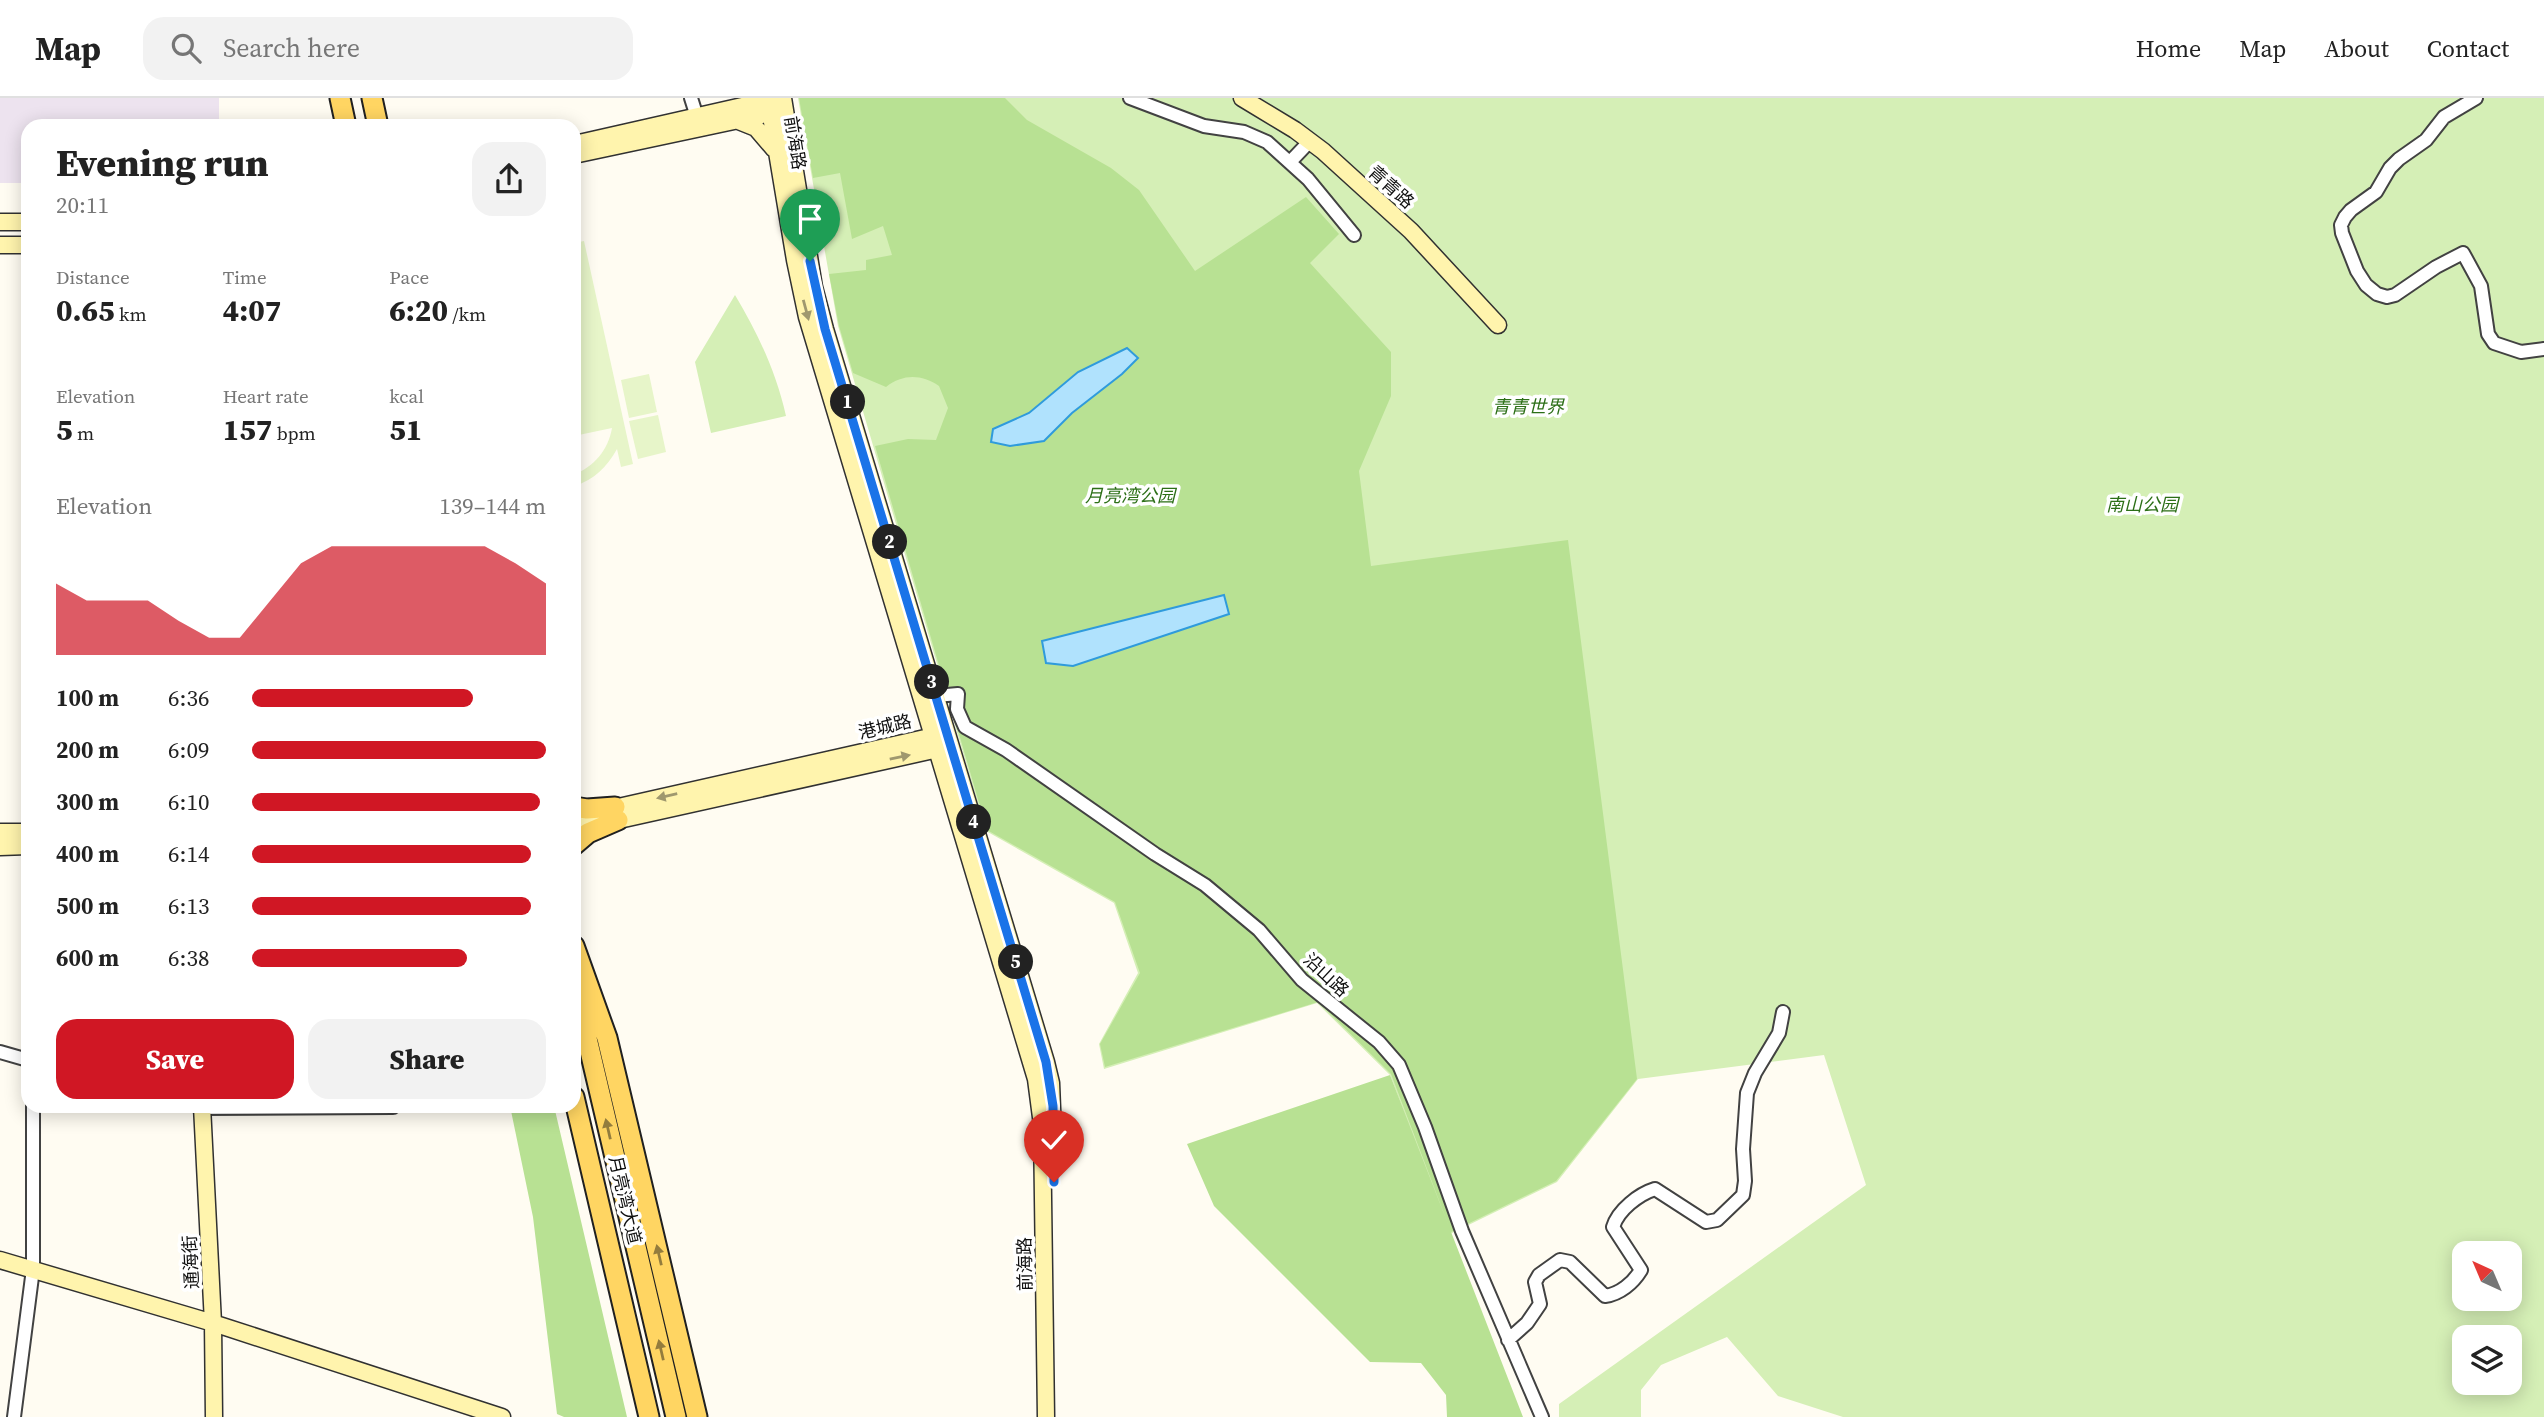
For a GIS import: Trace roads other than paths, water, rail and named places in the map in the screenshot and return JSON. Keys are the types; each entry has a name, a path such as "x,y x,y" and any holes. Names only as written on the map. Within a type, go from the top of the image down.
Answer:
{"main road":[{"path":"340,98 344,119"},
{"path":"372,98 376,119"},
{"path":"581,808 617,814"},
{"path":"581,840 617,814"},
{"path":"581,966 607,1038 697,1417"},
{"name":"月亮湾大道","path":"581,1013 676,1417"},
{"name":"月亮湾大道","path":"578,1113 649,1417"}],"street":[{"path":"691,98 697,117"},
{"path":"720,111 740,98"},
{"path":"1130,98 1204,126 1244,132 1267,142 1290,162 1354,235"},
{"name":"青青路","path":"1242,98 1310,141 1411,232 1498,325"},
{"path":"2476,98 2444,117 2426,140 2390,168 2376,192 2345,217 2342,233 2357,271 2366,285 2376,294 2387,298 2463,253 2481,286 2492,345 2521,352 2544,349"},
{"path":"581,142 720,111 775,103"},
{"path":"581,153 736,120 775,103"},
{"name":"前海路","path":"775,103 778,158 807,317 940,742 1051,1083 1057,1417"},
{"name":"前海路","path":"775,103 814,286 936,696 940,742 1039,1090 1042,1125 1046,1417"},
{"path":"736,120 756,128 772,145 778,158"},
{"path":"1290,162 1310,141"},
{"path":"0,222 21,222"},
{"path":"0,245 21,245"},
{"name":"沿山路","path":"936,696 958,694 957,709 965,727 1006,750 1155,854 1205,885 1259,930 1302,980 1379,1042 1393,1057 1407,1083 1462,1231 1542,1417"},
{"name":"港城路","path":"581,827 617,814 940,742"},
{"name":"港城路","path":"581,817 617,814"},
{"path":"0,832 21,832"},
{"path":"0,847 21,846"},
{"path":"1508,1340 1527,1323 1540,1304 1535,1282 1539,1275 1560,1260 1570,1262 1605,1296 1614,1295 1635,1279 1641,1270 1613,1227 1616,1218 1644,1192 1655,1189 1706,1222 1717,1220 1743,1195 1747,1093 1755,1073 1779,1033 1783,1012"},
{"path":"0,1052 21,1058"},
{"path":"14,1417 33,1269 33,1113"},
{"name":"通海街","path":"200,1113 213,1323 214,1417"},
{"path":"0,1260 213,1323 502,1417"}],"water":[{"path":"1127,348 1138,358 1072,413 1044,441 1010,446 991,442 993,429 1029,413 1078,372"},
{"path":"1224,595 1229,614 1073,666 1046,663 1042,641"}],"park label":[{"name":"青青世界","path":"1528,407"},
{"name":"月亮湾公园","path":"1130,496"},
{"name":"南山公园","path":"2142,505"}]}
